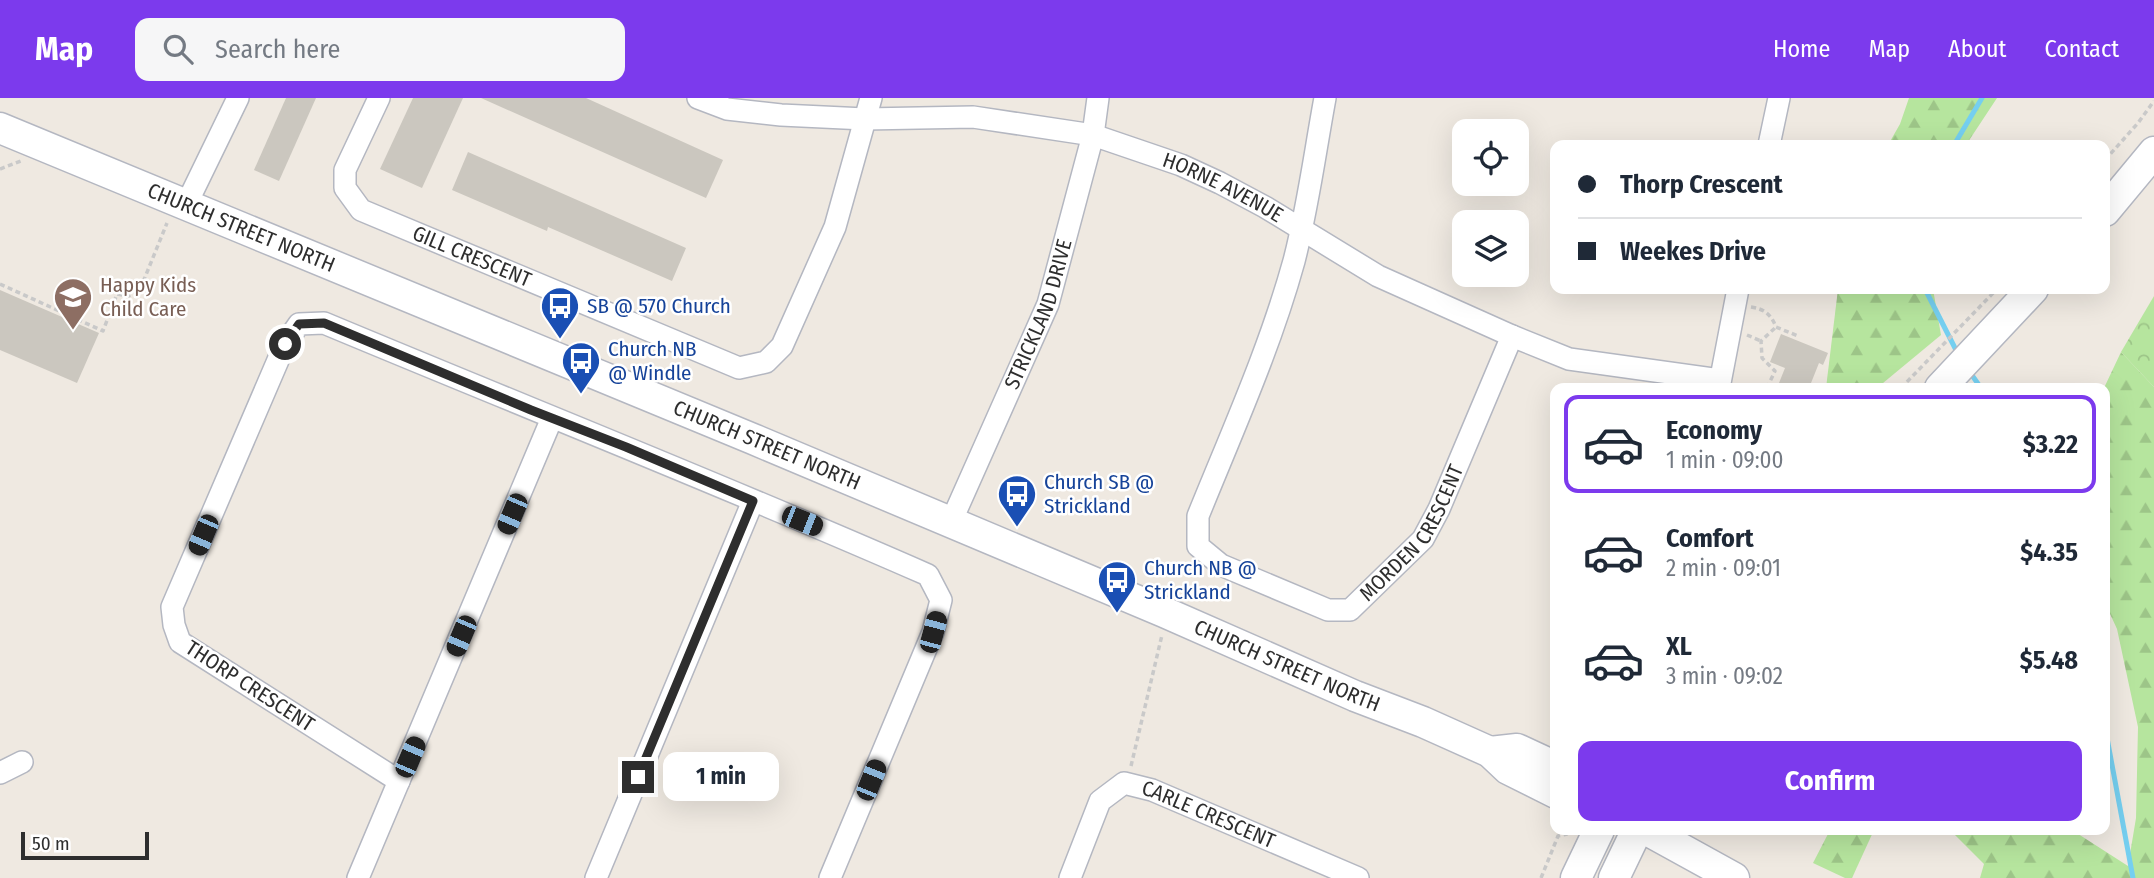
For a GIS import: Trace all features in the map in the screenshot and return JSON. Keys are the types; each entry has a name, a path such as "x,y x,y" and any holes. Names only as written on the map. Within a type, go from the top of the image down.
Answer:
{"street":[{"path":"177,213 238,98"},
{"name":"GILL CRESCENT","path":"379,98 345,170 345,188 361,210 739,368 766,362 782,346 835,227 870,98"},
{"name":"HORNE AVENUE","path":"698,98 727,108 781,115 865,119 973,117 1093,135 1148,153 1220,183 1265,207 1378,276 1569,359 1714,383"},
{"name":"STRICKLAND DRIVE","path":"951,522 1048,304 1093,135 1098,98"},
{"path":"1301,230 1325,98"},
{"path":"1770,140 1779,98"},
{"name":"CHURCH STREET NORTH","path":"0,128 177,213 951,522 1490,752 1508,769 1550,790"},
{"path":"2110,205 2154,152"},
{"name":"MORDEN CRESCENT","path":"1301,230 1269,339 1198,516 1198,546 1221,565 1328,610 1350,610 1423,539 1439,509 1512,336"},
{"path":"1945,383 2029,294"},
{"path":"1720,383 1737,297"},
{"name":"THORP CRESCENT","path":"399,781 180,642 174,625 172,607 285,344 299,324 324,323 826,530 928,575 941,600 933,632 830,878"},
{"path":"358,878 552,418"},
{"path":"596,878 753,501"},
{"name":"CHURCH STREET NORTH","path":"1490,752 1517,749 1550,764"},
{"path":"0,773 22,762"},
{"name":"CARLE CRESCENT","path":"1070,878 1100,801 1124,783 1152,790 1358,878"},
{"path":"1576,878 1598,835"},
{"path":"1599,878 1609,856 1614,835"},
{"path":"1614,878 1635,835"},
{"path":"1656,835 1734,878"}],"path":[{"path":"2110,154 2154,101"},
{"path":"0,169 22,160"},
{"path":"0,284 103,331 117,294 128,296 139,292 177,213"},
{"path":"1906,383 1992,294"},
{"path":"1737,297 1763,309 1773,319 1776,327 1798,336"},
{"path":"1769,383 1775,371 1762,358 1761,341 1776,327"},
{"path":"1124,783 1133,761 1162,635"},
{"path":"1541,878 1560,835"}],"green space":[{"path":"1909,98 1997,98 1969,140 1891,140"},
{"path":"1837,294 1934,294 1941,335 1883,383 1827,383"},
{"path":"2154,296 2154,387 2121,352"},
{"path":"2121,352 2154,387 2154,878 1980,878 1984,864 1955,835 2080,835 2128,866 2136,818 2138,727 2117,629 2110,614 2110,383 2106,383"},
{"path":"1827,835 1872,835 1852,878 1845,878 1813,863"}],"building":[{"path":"286,98 316,98 279,181 254,170"},
{"path":"413,98 463,98 422,188 380,169"},
{"path":"481,98 586,98 723,160 706,198"},
{"path":"468,152 686,248 672,281 548,227 547,231 452,190"},
{"path":"0,290 99,333 77,383 0,350"},
{"path":"1781,334 1828,353 1823,365 1819,363 1811,383 1779,383 1785,368 1770,362"}],"waterway":[{"path":"1957,140 1982,98"},
{"path":"1928,294 1958,354"},
{"path":"1969,371 1977,383"},
{"path":"2110,754 2133,878"}],"place":[{"name":"Happy Kids Child Care","path":"73,331"},
{"name":"SB @ 570 Church","path":"560,340"},
{"name":"Church NB @ Windle","path":"581,395"},
{"name":"Church SB @ Strickland","path":"1017,528"},
{"name":"Church NB @ Strickland","path":"1117,614"}],"route":[{"path":"285,344 299,324 324,323 753,501 638,777"}]}
